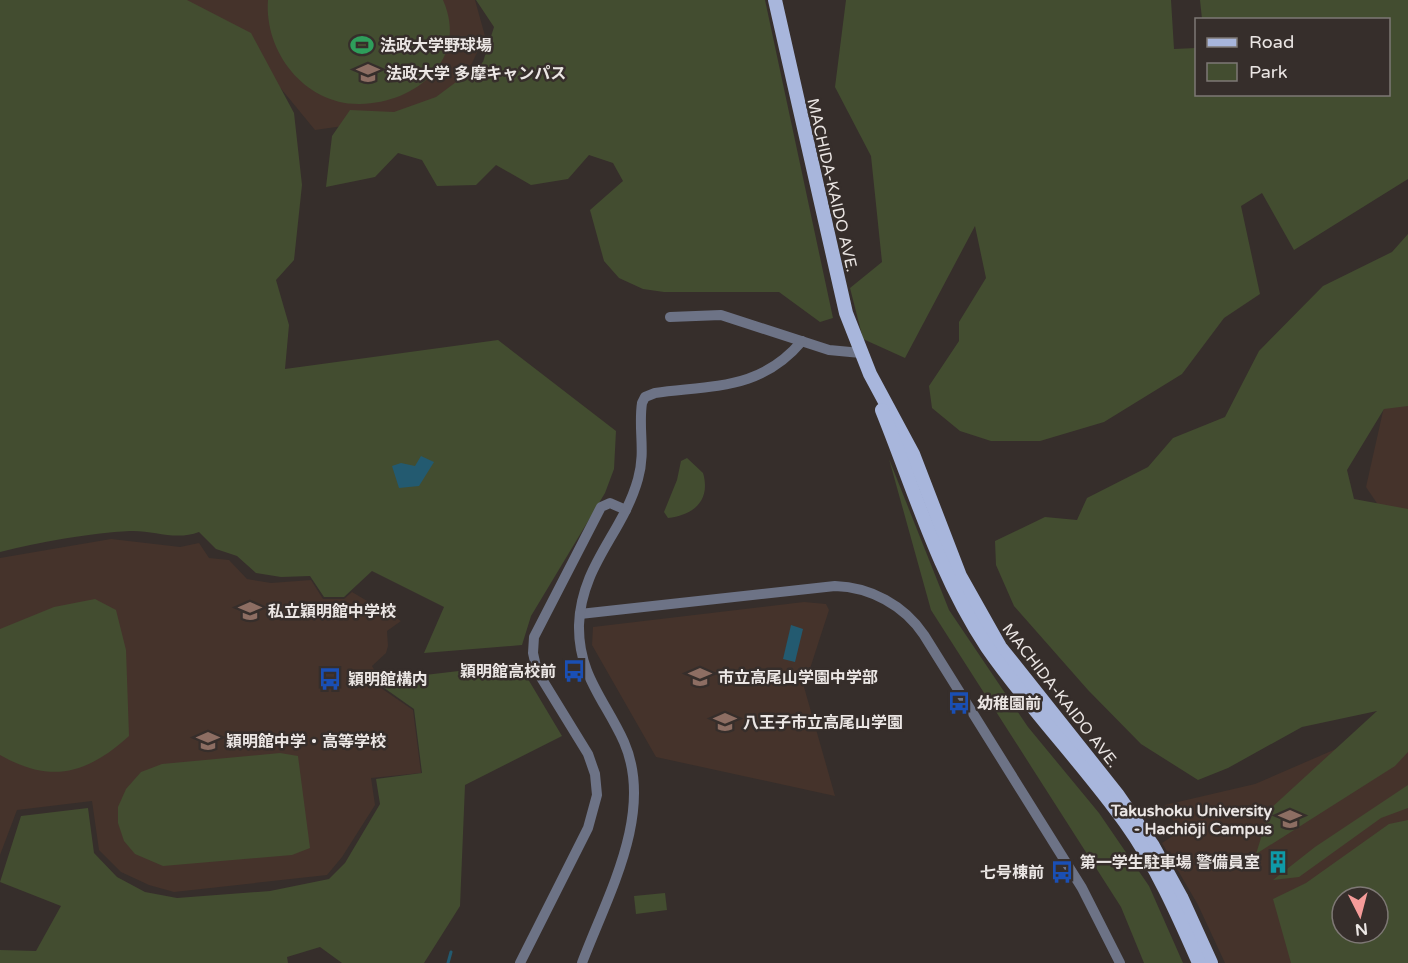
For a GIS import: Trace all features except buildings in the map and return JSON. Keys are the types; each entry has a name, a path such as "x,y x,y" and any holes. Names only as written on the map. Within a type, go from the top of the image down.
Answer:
{"main road":[{"name":"MACHIDA-KAIDO AVE.","path":"775,0 837,280 870,374 913,454 939,538 989,630 1036,702 1131,821 1176,887 1211,963"},
{"name":"MACHIDA-KAIDO AVE.","path":"1131,821 1169,896 1199,963"}],"street":[{"path":"670,317 721,315 829,350 861,353"},
{"path":"582,963 630,834 635,795 632,767 625,746 585,669 580,636 580,614 592,568 626,510 638,479 643,457 641,406 645,397 656,393 754,379 775,367 802,341"},
{"path":"520,963 588,828 597,795 595,774 588,754 537,671 533,653 534,637 599,509 610,503 626,510"},
{"path":"580,614 835,586 864,591 894,605 912,620 924,635 1082,888 1120,963"}],"shaded area":[{"name":"法政大学 多摩キャンパス","path":"158,0 475,0 485,36 449,111 315,130 237,35"},
{"path":"1408,374 1408,549 1366,487 1390,380"},
{"name":"穎明館中学・高等学校","path":"111,539 180,547 199,543 209,558 229,560 247,579 271,583 311,580 323,599 344,599 352,592 401,621 387,631 386,653 372,666 380,680 378,686 413,710 421,773 371,778 375,805 342,857 327,875 174,892 149,885 121,872 99,850 92,801 17,810 0,855 0,558"},
{"name":"八王子市立高尾山学園","path":"804,602 826,604 829,610 804,687 835,796 656,757 592,645 593,627"},
{"name":"Takushoku University - Hachiōji Campus","path":"1408,699 1408,963 1225,963 1198,905 1162,843 1179,832 1165,805 1255,784 1389,726"}],"green space":[{"path":"0,0 187,0 251,33 294,113 302,185 294,260 276,280 289,325 285,369 498,340 616,431 614,469 605,493 531,616 522,645 424,653 444,607 372,571 344,597 324,597 310,576 281,577 256,573 237,556 216,549 199,532 181,536 139,531 114,532 65,538 0,552"},
{"name":"法政大学野球場","path":"268,0 443,0 449,21 449,41 443,59 433,74 418,86 401,96 381,102 360,104 340,102 306,85 292,72 281,56 273,38 269,19"},
{"path":"476,0 765,0 833,318 820,322 779,292 664,292 643,289 619,278 604,261 590,210 623,181 613,163 589,155 568,179 531,185 496,165 476,185 437,186 422,160 398,153 375,177 326,187 332,136 350,110 394,112 436,97 483,62 494,27"},
{"path":"846,0 1171,0 1174,49 1195,48 1195,96 1390,96 1390,18 1202,18 1200,0 1408,0 1408,179 1294,250 1262,193 1241,206 1260,294 1224,318 1182,374 1104,422 1040,441 991,441 960,431 932,408 929,386 959,341 959,322 986,278 975,226 905,358 863,339 850,288 882,262 871,156 835,87"},
{"path":"1408,234 1408,406 1384,409 1347,470 1354,499 1408,509 1408,752 1395,766 1256,854 1270,809 1377,711 1302,727 1228,768 1198,780 1141,744 1088,690 1014,606 996,565 995,541 1045,517 1077,520 1087,498 1148,467 1173,438 1225,417 1259,351 1323,286 1392,252"},
{"path":"687,458 703,473 705,491 693,510 668,518 664,512 677,480 681,461"},
{"path":"889,459 949,610 1028,727 1099,813 1149,886 1183,963 1144,963 1121,907 931,610"},
{"path":"95,599 116,610 126,650 129,736 98,759 68,771 36,770 0,755 0,629 54,607"},
{"path":"519,664 562,736 465,785 460,906 424,963 342,963 320,947 287,957 288,963 0,963 0,950 36,951 61,906 0,882 21,816 88,808 94,853 117,877 145,892 177,898 270,891 329,879 345,863 380,804 376,779 422,773 414,709 380,685 382,680"},
{"path":"280,753 298,756 310,848 292,855 163,866 135,854 124,841 118,823 118,807 126,789 141,772 162,764"},
{"path":"1408,785 1408,808 1381,818 1299,877 1273,880 1315,847"},
{"path":"1408,820 1408,963 1291,963 1273,899 1306,883 1389,824"},
{"path":"665,893 667,910 636,914 634,896"}],"water":[{"path":"421,456 434,462 419,486 399,488 392,466 401,463 415,466"},
{"path":"791,625 803,629 795,662 783,659"}],"waterway":[{"path":"448,963 451,952"}],"place":[{"name":"法政大学野球場","path":"362,45"},
{"name":"法政大学 多摩キャンパス","path":"368,73"},
{"name":"私立穎明館中学校","path":"250,611"},
{"name":"穎明館高校前","path":"574,671"},
{"name":"市立高尾山学園中学部","path":"700,677"},
{"name":"穎明館構内","path":"330,679"},
{"name":"幼稚園前","path":"959,703"},
{"name":"八王子市立高尾山学園","path":"725,722"},
{"name":"穎明館中学・高等学校","path":"208,741"},
{"name":"Takushoku University - Hachiōji Campus","path":"1290,819"},
{"name":"第一学生駐車場 警備員室","path":"1278,862"},
{"name":"七号棟前","path":"1062,872"}]}
